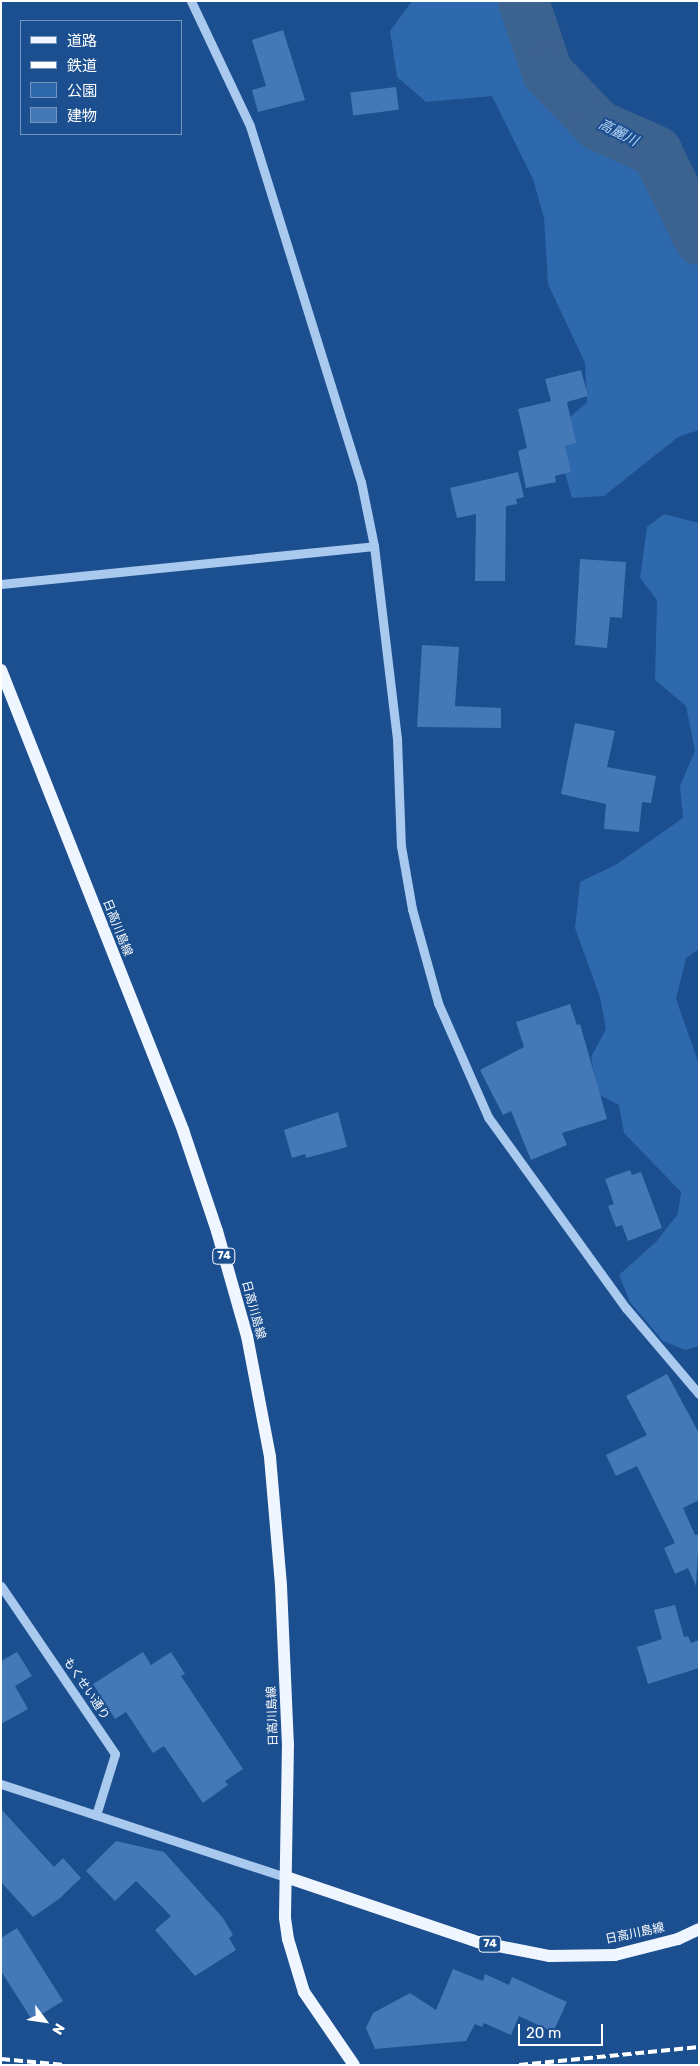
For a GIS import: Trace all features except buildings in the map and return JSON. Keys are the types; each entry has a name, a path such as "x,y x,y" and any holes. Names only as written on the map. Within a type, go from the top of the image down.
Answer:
{"main road":[{"name":"日高川島線","path":"1,670 183,1130 217,1231 247,1336 270,1457 281,1586 288,1744 286,1877 288,1939 304,1992 354,2065"},
{"name":"日高川島線","path":"286,1877 478,1942 550,1956 615,1955 678,1938 699,1929"}],"street":[{"path":"191,1 250,126 361,482 374,546 397,739 401,846 412,910 438,1003 488,1117 626,1308 699,1394"},
{"path":"1,584 374,546"},
{"name":"もくせい通り","path":"1,1586 115,1754 96,1815"},
{"path":"1,1784 286,1877"}],"green space":[{"path":"412,1 504,1 517,43 555,111 593,139 631,152 662,188 692,198 699,205 699,430 678,437 604,496 572,498 557,445 570,417 587,402 585,363 548,284 544,218 533,179 492,96 426,102 397,77 390,31"},
{"path":"664,514 699,523 699,949 686,958 676,999 699,1064 699,1346 685,1350 663,1341 630,1302 619,1275 656,1242 678,1214 681,1192 624,1133 619,1105 598,1094 591,1057 606,1029 600,997 575,928 580,882 617,864 683,818 680,786 695,751 686,706 655,680 657,600 640,578 647,527"}],"waterway":[{"name":"高麗川","path":"523,1 547,72 598,125 656,151 699,239"}],"railway":[{"path":"519,2065 699,2047"},
{"path":"1,2059 65,2065"}]}
